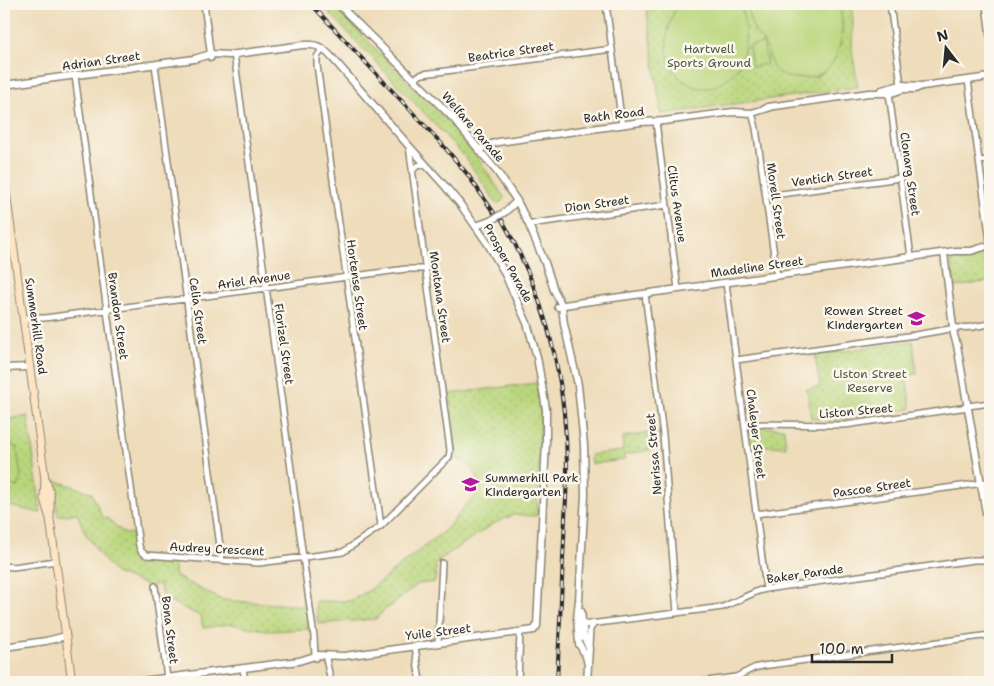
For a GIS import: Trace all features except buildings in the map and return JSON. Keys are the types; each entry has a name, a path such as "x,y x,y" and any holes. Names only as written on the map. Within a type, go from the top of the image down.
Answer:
{"main road":[{"name":"Summerhill Road","path":"4,177 45,479 44,498 50,519 72,682"}],"street":[{"path":"204,4 211,56"},
{"path":"339,6 363,4"},
{"path":"606,4 622,125"},
{"path":"890,4 901,87"},
{"path":"986,4 990,36"},
{"name":"Welfare Parade","path":"339,6 453,118 478,148 518,204 542,256 560,306 578,385 585,454 585,501 577,612 580,626 589,648 587,682"},
{"name":"Adrian Street","path":"6,85 194,59 205,60 211,56 222,58 232,54 309,44 323,48"},
{"name":"Prosper Parade","path":"323,48 453,195 478,229 511,286 528,323 537,357 546,409 546,452 537,626 534,630"},
{"name":"Hortense Street","path":"323,48 317,59 317,65 381,526"},
{"name":"Beatrice Street","path":"414,80 422,74 612,49"},
{"name":"Florizel Street","path":"232,54 316,657"},
{"name":"Celia Street","path":"155,65 222,561"},
{"name":"Brandon Street","path":"75,76 139,546 142,553 148,555"},
{"name":"Bath Road","path":"478,148 498,142 746,109 754,112 762,107 990,76"},
{"path":"968,80 990,241"},
{"name":"Clonarg Street","path":"888,91 912,257"},
{"name":"Morell Street","path":"754,112 777,276"},
{"name":"Clitus Avenue","path":"656,122 678,289"},
{"name":"Montana Street","path":"409,146 450,450"},
{"path":"980,161 990,160"},
{"path":"412,171 417,166 425,164"},
{"name":"Ventich Street","path":"766,196 900,178"},
{"path":"478,229 518,204"},
{"name":"Dion Street","path":"529,225 537,222 667,205"},
{"path":"4,236 12,235"},
{"name":"Madeline Street","path":"560,306 944,253 966,247 987,247"},
{"path":"944,253 957,345 990,536"},
{"name":"Ariel Avenue","path":"24,321 425,266"},
{"name":"Chaleyer Street","path":"726,283 766,589"},
{"name":"Nerissa Street","path":"645,294 663,435 678,613"},
{"path":"736,360 990,324"},
{"path":"6,367 29,364"},
{"name":"Liston Street","path":"745,424 845,425 990,402"},
{"name":"Audrey Crescent","path":"148,555 263,563 344,552 381,526 447,460 450,450"},
{"name":"Pascoe Street","path":"756,514 990,481"},
{"name":"Baker Parade","path":"580,626 723,607 766,589 990,558"},
{"path":"4,566 13,567 56,561"},
{"path":"438,643 442,563"},
{"name":"Bona Street","path":"154,586 167,678"},
{"path":"589,648 590,628 597,623"},
{"name":"Welfare Parade","path":"580,626 579,644 586,656 588,665"},
{"name":"Yuile Street","path":"134,682 159,681 167,678 308,661 316,657 328,658 534,630"},
{"path":"518,682 520,633"},
{"path":"700,682 736,677 760,666 990,635"},
{"path":"4,647 66,638"},
{"path":"415,646 420,682"},
{"path":"328,658 331,680"},
{"path":"243,668 245,682"}],"green space":[{"path":"321,4 331,4 452,126 475,154 505,199 497,204 467,160 445,135"},
{"name":"Hartwell Sports Ground","path":"646,4 851,4 853,21 852,50 858,87 661,114"},
{"path":"678,4 739,4 743,14 745,29 743,56 740,65 734,73 715,86 700,88 686,83 671,65 668,58 667,39 671,21"},
{"path":"748,4 837,4 842,21 841,41 829,68 819,75 806,78 787,77 777,72 764,43 753,26"},
{"path":"763,43 767,64 752,67 749,46"},
{"path":"990,252 990,281 955,287 951,260 954,257"},
{"name":"Liston Street Reserve","path":"913,341 917,374 906,376 911,409 839,420 811,419 807,389 820,387 815,355"},
{"path":"536,383 541,415 537,516 513,515 493,524 436,562 435,582 418,584 384,610 376,619 318,624 315,601 350,601 368,591 444,531 480,491 478,477 469,465 457,459 449,394"},
{"path":"28,416 41,513 4,505 4,420"},
{"path":"749,427 784,428 786,447 751,445"},
{"path":"656,432 658,448 624,455 624,460 591,464 590,455 623,451 623,437"},
{"path":"14,446 17,448 21,478 18,487 4,483 4,447"},
{"path":"53,480 91,492 103,518 107,518 125,534 132,533 135,554 140,560 173,563 175,576 222,600 306,606 309,629 271,631 231,624 203,628 201,616 162,599 160,584 149,586 115,573 85,533 77,513 58,516"}],"railway":[{"path":"311,4 441,143 468,175 494,213"},
{"path":"502,220 532,281 543,312 559,376 564,409 567,477 557,682"}],"place":[{"name":"Rowen Street Kindergarten","path":"917,318"},
{"name":"Summerhill Park Kindergarten","path":"471,485"}]}
